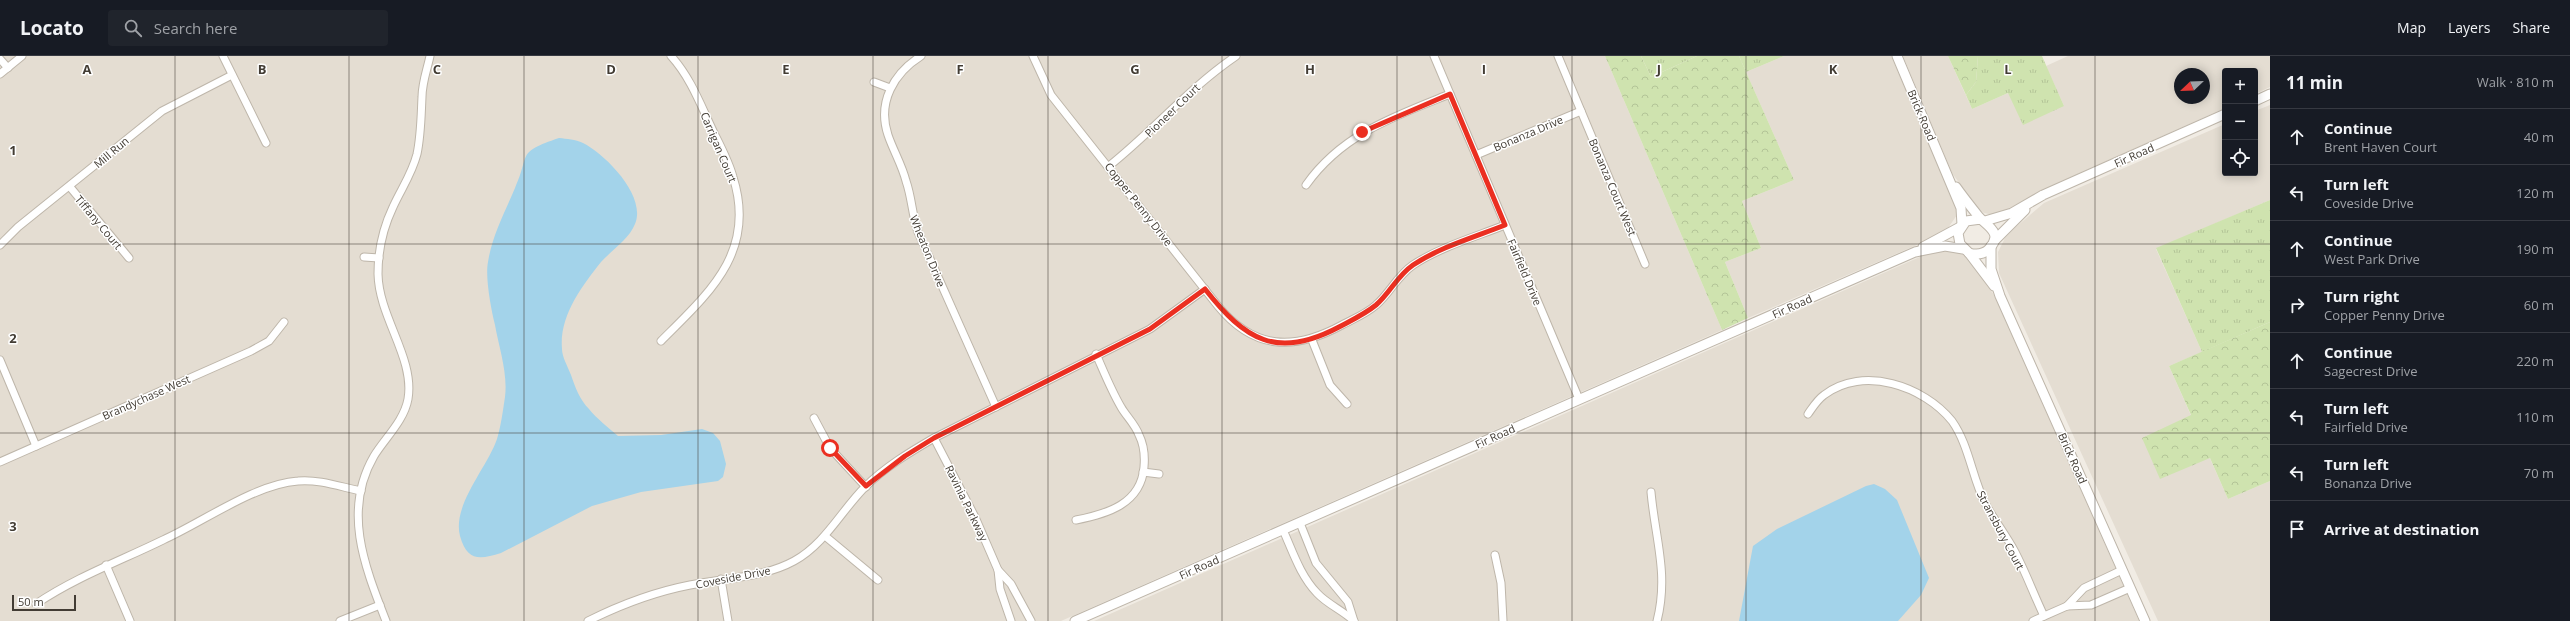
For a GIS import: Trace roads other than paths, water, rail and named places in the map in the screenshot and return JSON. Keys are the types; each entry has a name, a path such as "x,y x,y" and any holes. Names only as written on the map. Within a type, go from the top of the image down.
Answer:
{"street":[{"path":"0,74 22,56"},
{"path":"224,56 266,143"},
{"path":"386,621 368,575 358,534 357,517 361,491 373,458 400,420 408,399 408,372 388,320 380,290 379,258 386,224 410,174 416,156 420,138 423,89 430,56"},
{"name":"Carrigan Court","path":"661,341 697,305 719,280 733,253 739,223 739,205 733,176 689,81 671,56"},
{"path":"874,82 890,88 903,70 920,56"},
{"name":"Copper Penny Drive","path":"1033,56 1051,95 1109,166 1205,289 1238,326 1261,339 1286,343 1312,340"},
{"name":"Pioneer Court","path":"1109,166 1142,140 1195,86 1236,56"},
{"name":"Fairfield Drive","path":"1434,56 1579,398"},
{"name":"Bonanza Court West","path":"1558,56 1645,264"},
{"name":"Brick Road","path":"1897,56 1961,208 1961,226"},
{"path":"0,58 8,68"},
{"name":"Mill Run","path":"0,245 18,227 162,111 232,75"},
{"name":"Wheaton Drive","path":"890,88 886,104 887,134 907,182 914,220 996,407"},
{"path":"1306,184 1330,155 1362,132 1450,94"},
{"path":"2258,100 2270,94"},
{"name":"Bonanza Drive","path":"1476,155 1581,111"},
{"name":"Fir Road","path":"1983,220 2012,213 2043,195 2222,115"},
{"name":"Brick Road","path":"1947,175 1983,220"},
{"name":"Tiffany Court","path":"70,186 129,258"},
{"name":"Fir Road","path":"1993,244 2011,222 2043,195"},
{"path":"1971,219 1983,220 1993,230 1993,244 1981,254 1966,251 1958,239 1961,226 1971,219"},
{"path":"1347,404 1330,385 1312,340 1371,308 1413,265 1505,225"},
{"name":"Fir Road","path":"1075,621 1283,530 1300,524 1579,398 1916,252 1961,226"},
{"name":"Brick Road","path":"1993,244 1991,269 2000,296 2145,621"},
{"name":"Fir Road","path":"1916,252 1945,246 1966,251"},
{"name":"Brick Road","path":"1966,251 2000,296"},
{"path":"364,257 379,258"},
{"name":"Coveside Drive","path":"588,621 631,601 656,593 721,579 765,572 781,567 806,553 825,536 866,486 905,456 934,438 1096,354 1163,322 1205,289"},
{"name":"Brandychase West","path":"0,462 251,351 269,340 284,322"},
{"path":"1076,520 1098,516 1122,506 1139,487 1143,472 1145,454 1139,434 1120,406 1096,354"},
{"path":"0,360 36,446"},
{"name":"Stransbury Court","path":"1808,414 1824,395 1850,385 1866,382 1898,385 1930,400 1943,411 1960,435 1985,503 2015,553 2044,616"},
{"path":"814,418 830,448 866,486"},
{"name":"Ravinia Parkway","path":"934,438 975,517 998,570"},
{"path":"1143,472 1159,474"},
{"path":"36,604 63,586 106,565 164,540 237,502 285,483 313,481 361,491"},
{"path":"1651,492 1663,568 1662,594 1657,621"},
{"path":"1300,524 1319,569 1348,602 1354,621"},
{"path":"1283,530 1307,581 1325,600 1339,608 1354,621"},
{"path":"825,536 878,580"},
{"path":"1495,556 1501,583 1502,621"},
{"path":"106,565 130,621"},
{"path":"998,570 1003,601 1011,621"},
{"path":"998,570 1011,584 1031,621"},
{"path":"2033,621 2067,606 2084,588 2122,570"},
{"path":"721,579 728,621"},
{"path":"2067,606 2091,606 2130,588"},
{"path":"340,621 380,605"}],"water":[{"path":"559,138 583,143 602,156 622,177 630,189 635,201 637,213 635,224 629,235 601,262 586,281 573,302 564,325 562,352 578,393 592,413 618,436 661,435 702,429 713,433 720,441 726,464 723,477 718,481 641,492 592,506 501,553 480,557 470,554 466,550 460,536 459,524 461,512 466,499 497,439 502,418 506,388 503,361 492,311 488,284 488,262 496,233 520,176 526,156 536,147"},
{"path":"1874,484 1885,489 1897,500 1929,578 1921,595 1898,621 1739,621 1753,546 1777,529 1866,486"}]}
